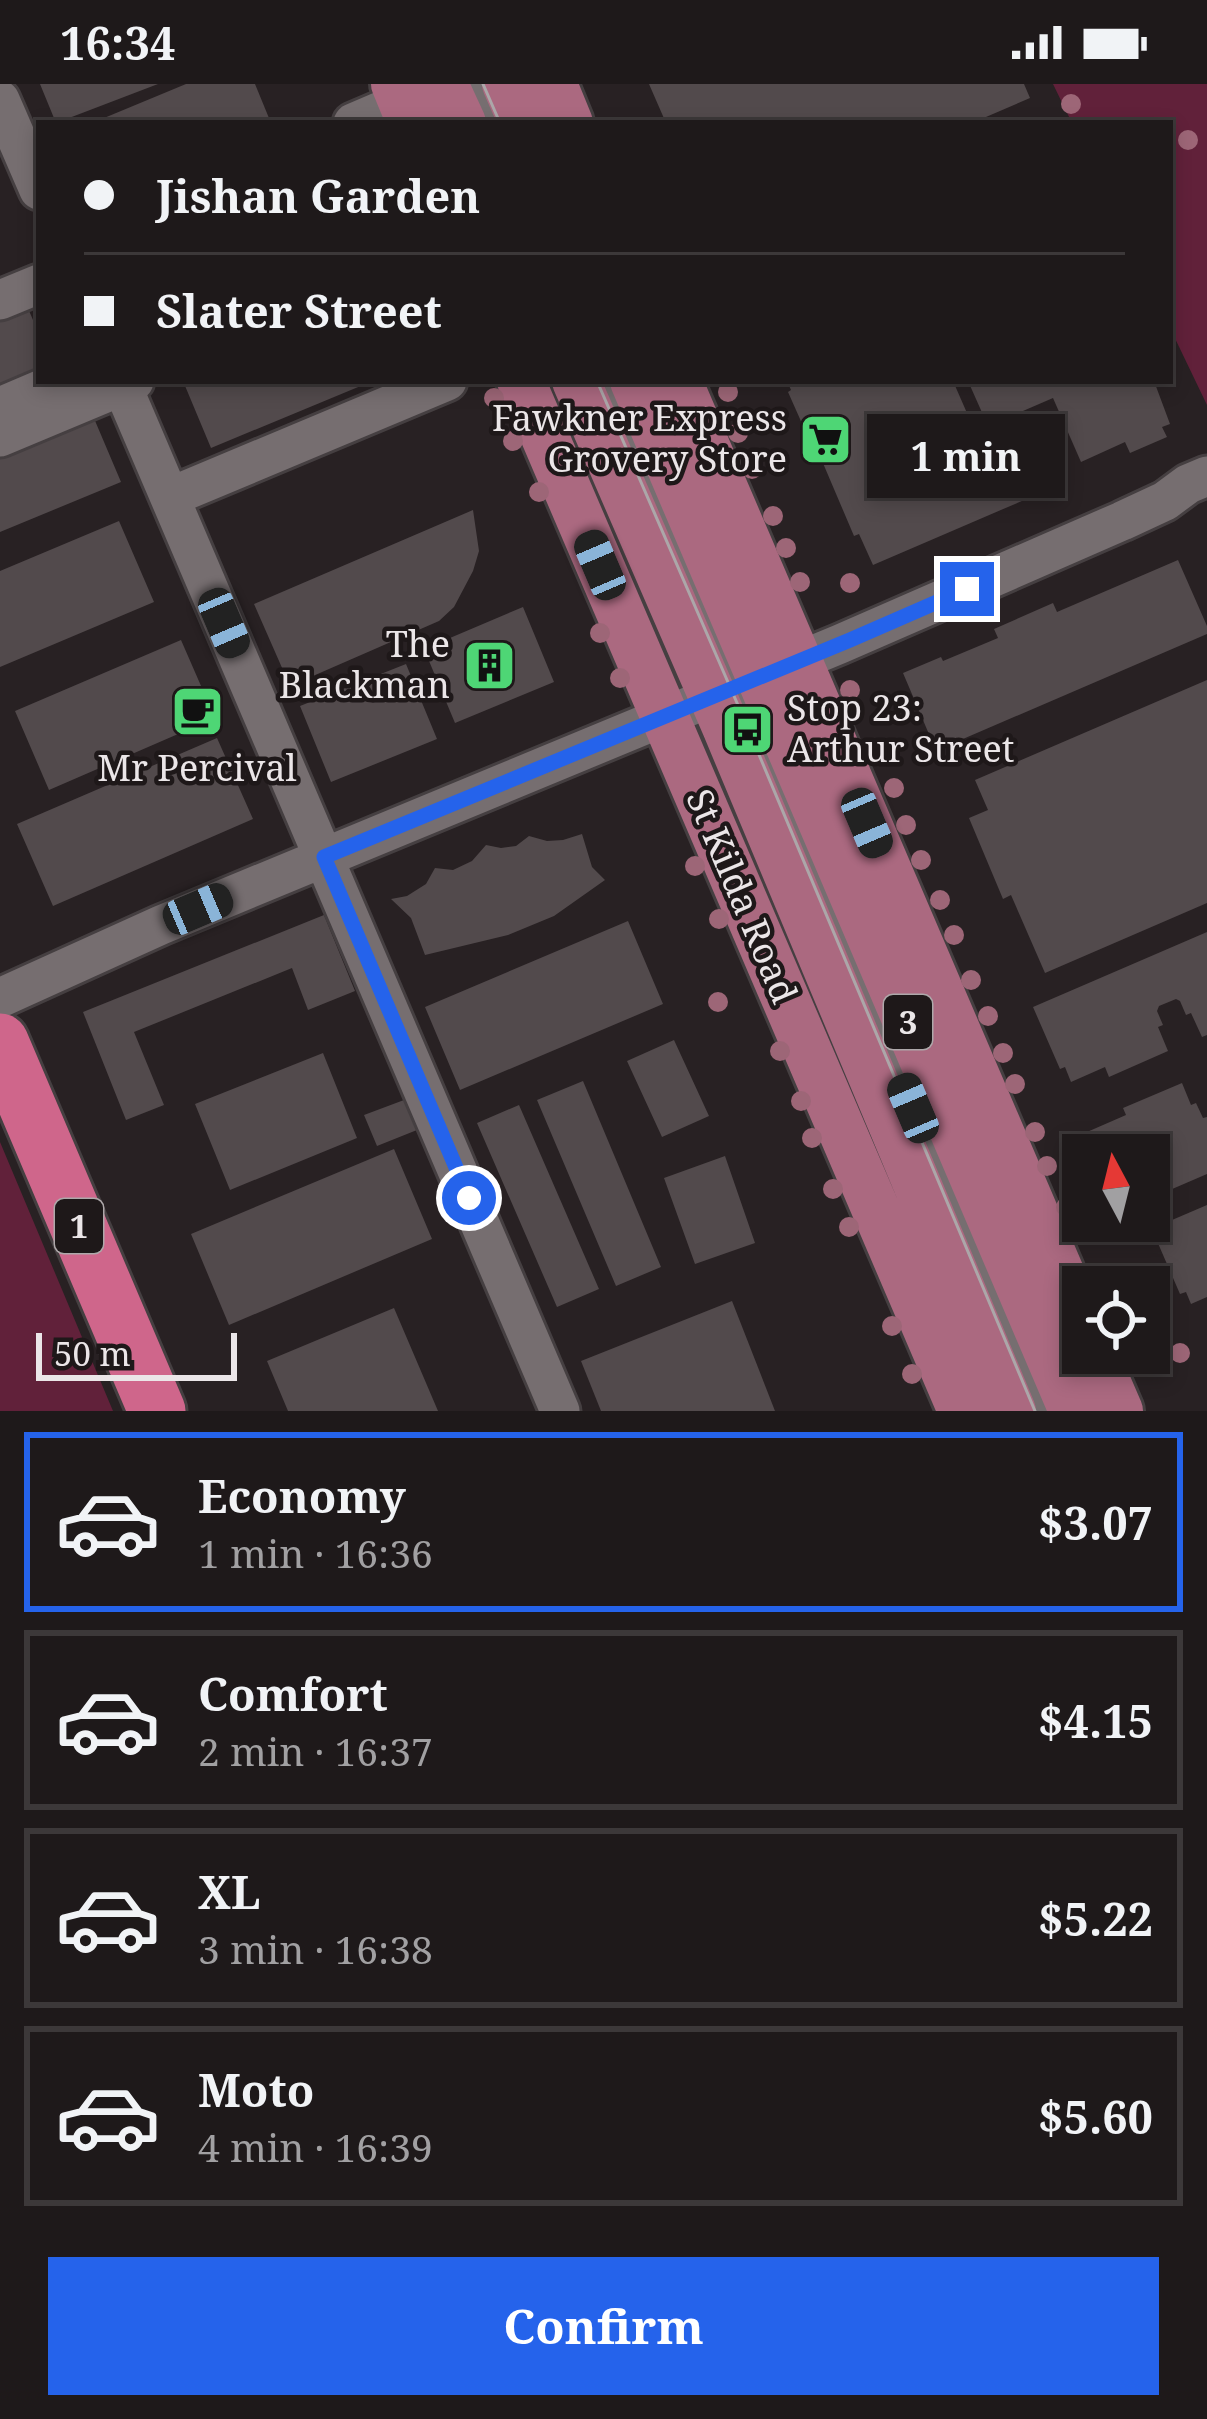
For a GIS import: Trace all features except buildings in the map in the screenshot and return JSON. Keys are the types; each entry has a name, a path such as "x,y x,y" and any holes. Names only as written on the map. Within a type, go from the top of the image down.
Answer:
{"highway":[{"name":"1","path":"0,1042 157,1411"}],"main road":[{"path":"506,84 522,120"},
{"path":"553,84 568,120"},
{"path":"413,98 456,120"},
{"name":"St Kilda Road","path":"522,384 962,1411"},
{"name":"St Kilda Road","path":"578,384 752,680 1062,1285"},
{"name":"St Kilda Road","path":"635,384 752,680 1012,1411"},
{"name":"St Kilda Road","path":"679,384 752,680 1071,1379 1120,1411"}],"street":[{"path":"476,84 492,120"},
{"path":"360,120 413,98"},
{"path":"0,100 36,183"},
{"path":"0,300 36,285"},
{"path":"0,406 54,384"},
{"path":"0,437 124,384"},
{"path":"126,384 560,1411"},
{"path":"170,496 440,384"},
{"path":"605,384 752,680"},
{"path":"0,998 160,925 1122,521 1207,476"}],"shaded area":[{"path":"1053,84 1207,84 1207,405 1173,334 1173,120 1071,120"},
{"path":"0,1142 113,1411 0,1411"}],"tram line":[{"path":"483,84 499,120"},
{"path":"598,384 1035,1411"}],"place":[{"name":"Fawkner Express Grovery Store","path":"826,439"},
{"name":"The Blackman","path":"489,665"},
{"name":"Mr Percival","path":"197,712"},
{"name":"Stop 23: Arthur Street","path":"748,729"}],"route":[{"path":"469,1198 324,857 967,589"}]}
